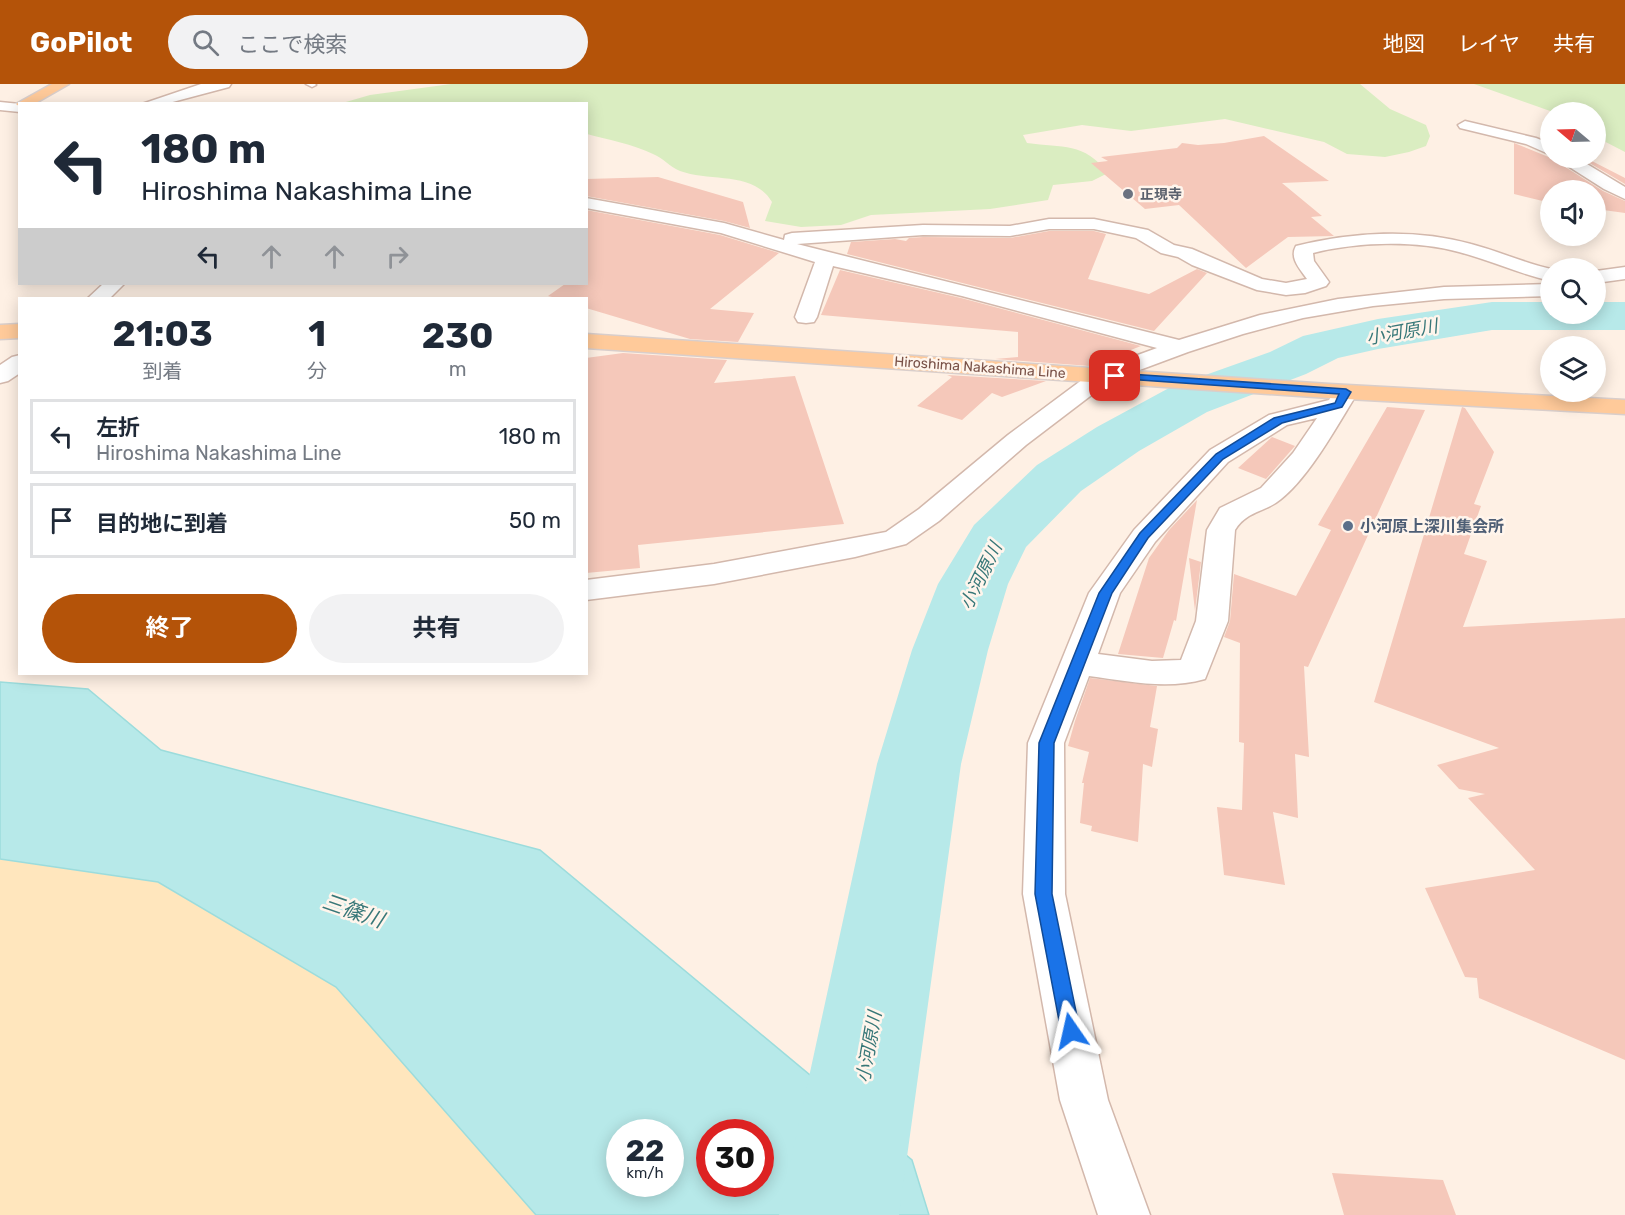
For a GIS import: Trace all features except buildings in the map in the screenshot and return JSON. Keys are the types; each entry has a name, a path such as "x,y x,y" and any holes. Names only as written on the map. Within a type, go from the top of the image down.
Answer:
{"main road":[{"path":"24,102 62,84"},
{"path":"0,116 15,106"},
{"path":"0,332 18,331"},
{"name":"Hiroshima Nakashima Line","path":"588,341 1115,376 1338,396 1625,407"}],"street":[{"path":"156,102 205,87 224,84"},
{"path":"1465,125 1540,145"},
{"path":"1584,168 1603,183 1625,194"},
{"path":"1591,172 1620,170"},
{"path":"588,203 724,228 826,259 965,291 1180,347"},
{"path":"903,232 1008,217 1044,208 1064,207"},
{"path":"763,240 961,229 1010,231 1049,224 1094,224 1142,234 1168,249 1185,253 1199,261 1257,284 1286,289 1305,287 1319,282"},
{"path":"1344,304 1319,282 1304,261 1303,250 1321,244 1344,242 1394,241 1451,244 1540,272"},
{"path":"806,317 826,259"},
{"path":"1606,276 1625,273"},
{"path":"99,297 113,285"},
{"path":"1606,290 1625,289"},
{"path":"588,590 714,574 855,548 896,537 929,515 1017,440 1115,376 1180,347 1269,320 1344,304 1469,292 1540,290"},
{"path":"0,376 18,363"},
{"path":"1076,663 1152,673 1193,671 1212,621 1221,530 1230,514 1271,494 1303,458 1338,396"},
{"path":"1124,1215 1084,1100 1044,894 1046,743 1105,593 1144,536 1219,456 1278,420 1338,396"}],"green space":[{"path":"451,84 1360,84 1390,109 1426,125 1430,136 1426,146 1385,157 1347,154 1324,142 1225,119 1131,131 1082,125 1023,135 1027,143 1081,151 1099,163 1108,173 1092,181 1053,185 1048,200 990,209 871,215 841,225 801,227 765,221 772,202 764,192 743,181 680,171 645,151 588,134 588,102 346,102 370,95"},
{"path":"1474,84 1625,84 1625,152 1606,142 1606,102 1540,102 1540,107"}],"sand":[{"path":"0,859 158,882 336,987 536,1215 0,1215"}],"water":[{"name":"三篠川","path":"0,682 88,689 161,750 540,850 912,1160 929,1215 536,1215 336,987 158,882 0,859"}],"waterway":[{"name":"小河原川","path":"839,1215 919,764 950,650 973,584 997,539 1059,478 1118,439 1188,400 1288,363 1321,347 1378,334 1492,316 1625,316"}],"place":[{"name":"正現寺","path":"1128,194"},
{"name":"小河原上深川集会所","path":"1348,526"}],"route":[{"path":"1071,1031 1044,894 1046,743 1105,593 1144,536 1219,456 1278,420 1339,405 1346,392 1115,376"}]}
